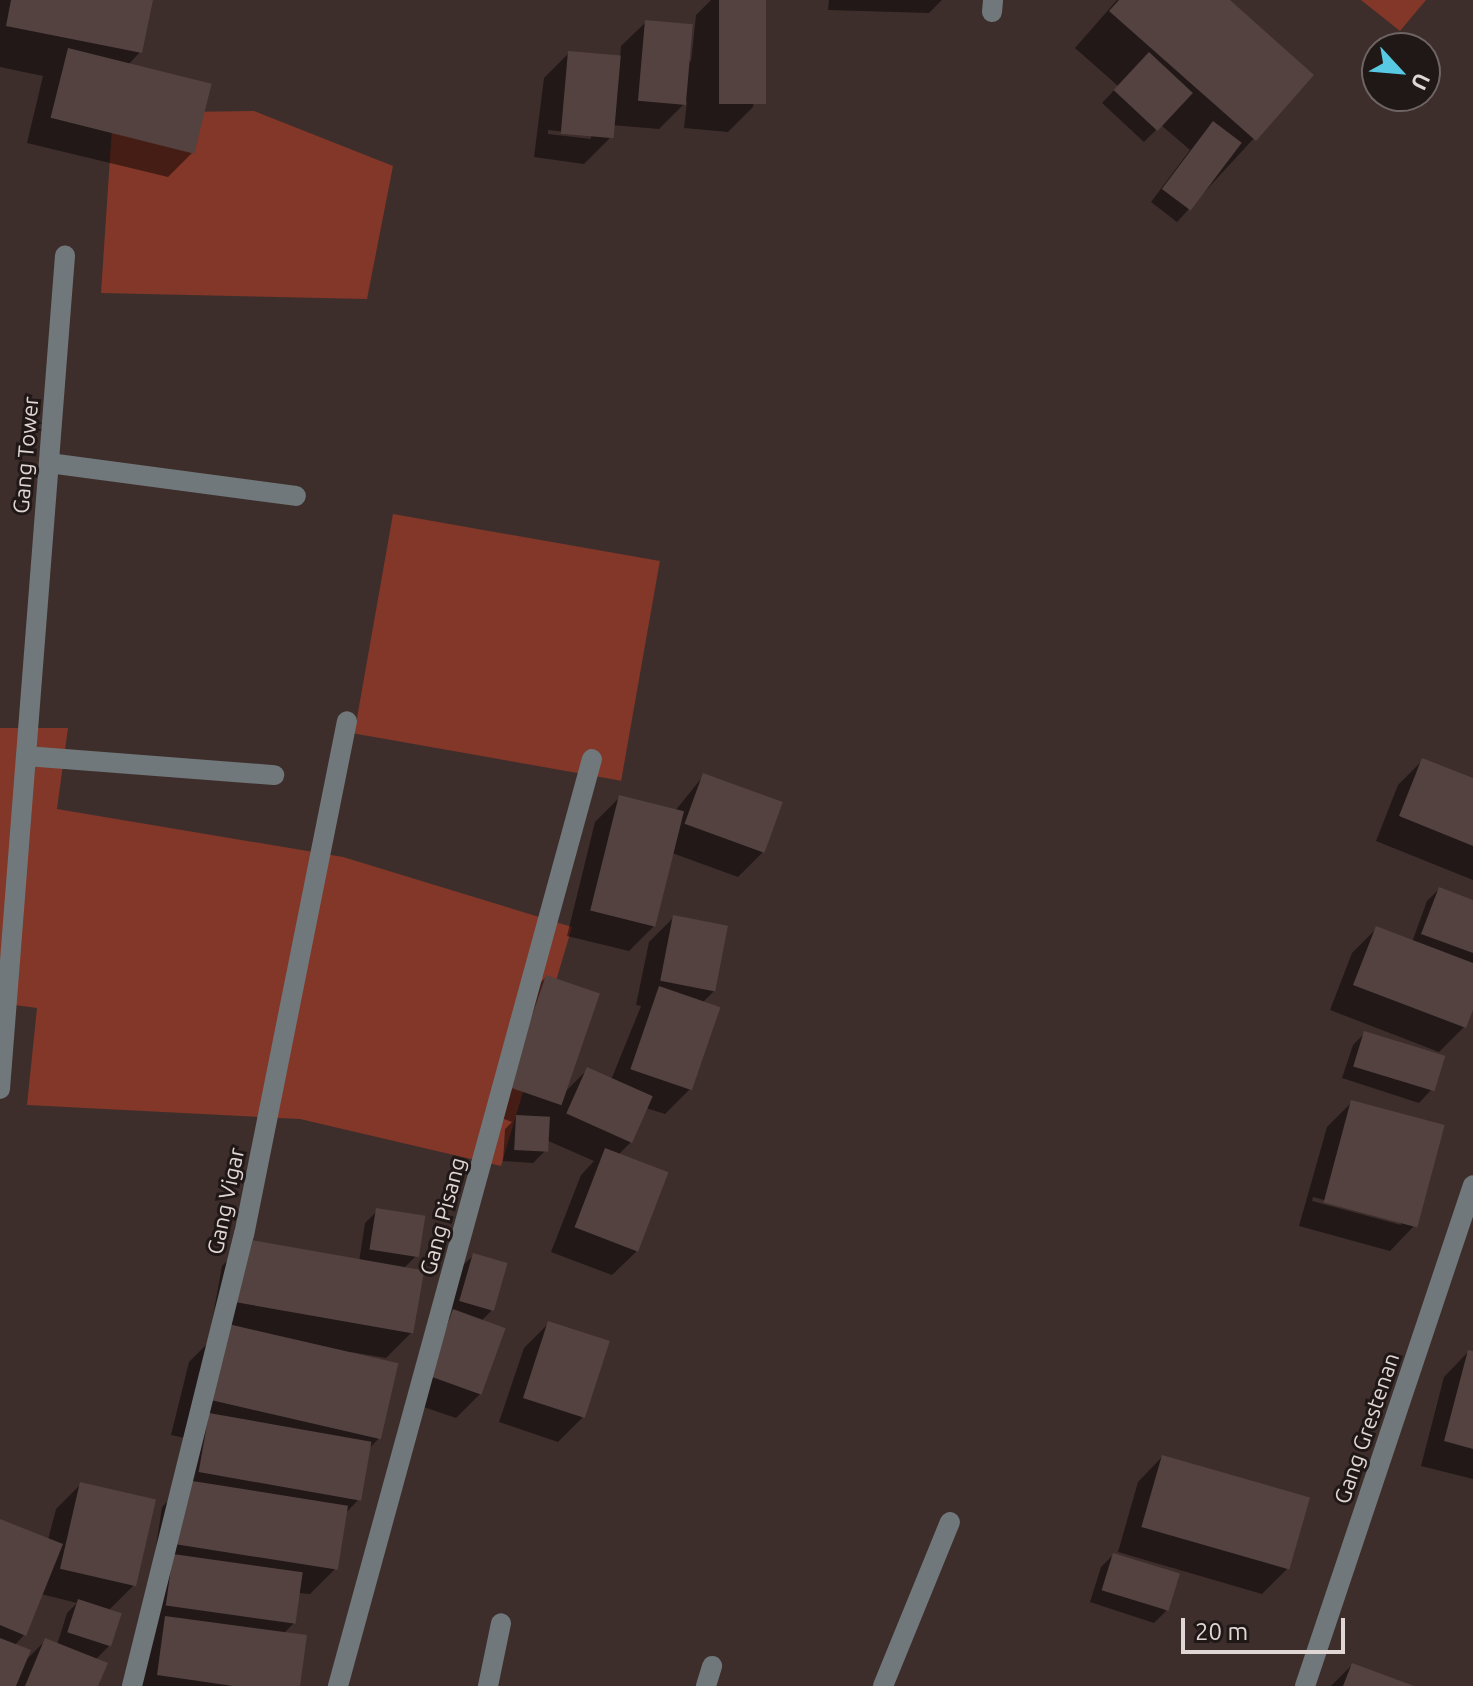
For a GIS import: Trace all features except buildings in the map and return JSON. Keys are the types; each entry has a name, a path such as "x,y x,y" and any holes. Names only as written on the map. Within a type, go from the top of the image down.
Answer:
{"street":[{"name":"Gang Tower","path":"0,1089 65,256"},
{"path":"49,463 296,496"},
{"name":"Gang Vigar","path":"132,1686 244,1235 347,721"},
{"path":"26,756 274,775"},
{"name":"Gang Pisang","path":"338,1686 592,759"},
{"name":"Gang Grestenan","path":"1305,1686 1473,1185"},
{"path":"883,1686 950,1522"},
{"path":"488,1686 501,1623"}],"shaded area":[{"path":"1361,0 1426,0 1400,31"},
{"path":"254,111 393,166 367,299 101,293 113,113"},
{"path":"393,514 660,561 621,781 354,734"},
{"path":"0,728 68,728 57,809 343,857 572,927 501,1166 300,1119 27,1105 37,1008 0,1003"}]}
